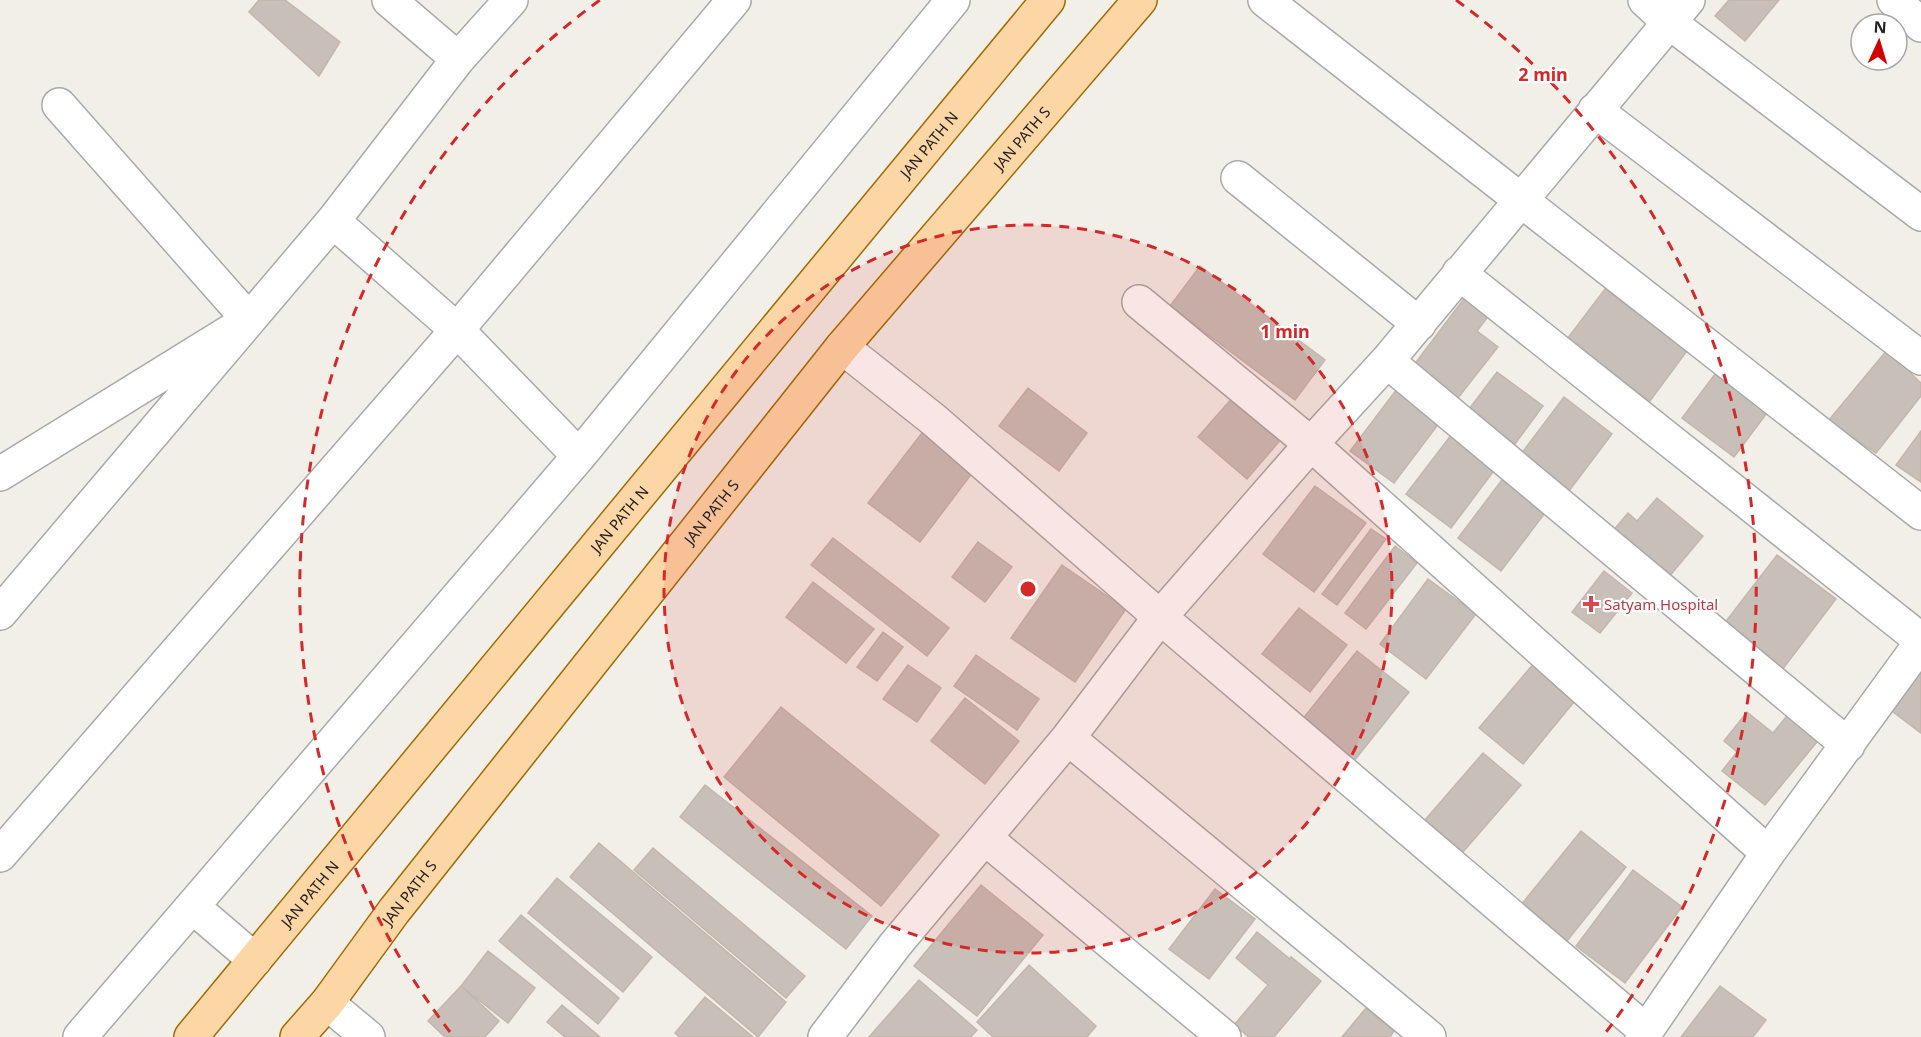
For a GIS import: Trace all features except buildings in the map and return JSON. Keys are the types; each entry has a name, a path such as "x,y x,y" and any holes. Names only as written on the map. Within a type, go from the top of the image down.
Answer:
{"main road":[{"name":"JAN PATH N","path":"191,1037 1048,0"},
{"name":"JAN PATH S","path":"297,1037 327,1003 394,911 842,347 1140,0"}],"street":[{"path":"389,0 458,59"},
{"path":"0,613 333,221 458,59 512,0"},
{"path":"0,855 457,330 734,0"},
{"path":"81,1037 579,456 954,0"},
{"path":"1265,0 1921,513"},
{"path":"1645,0 1678,11 1921,214"},
{"path":"1894,0 1921,25"},
{"path":"825,1037 895,945 1068,738 1160,617 1311,444 1388,361 1678,11"},
{"path":"59,105 249,320"},
{"path":"1595,110 1921,358"},
{"path":"1238,178 1419,324"},
{"path":"333,221 457,330 579,456"},
{"path":"842,347 934,420 1644,1034 1768,853 1848,746 1921,642 1459,273"},
{"path":"1138,302 1311,444 1768,853"},
{"path":"0,474 249,320"},
{"path":"1388,361 1848,746"},
{"path":"1068,738 1429,1037"},
{"path":"985,838 1224,1037"},
{"path":"193,907 255,960"},
{"path":"327,1003 368,1037"}],"place":[{"name":"Satyam Hospital","path":"1591,604"}]}
